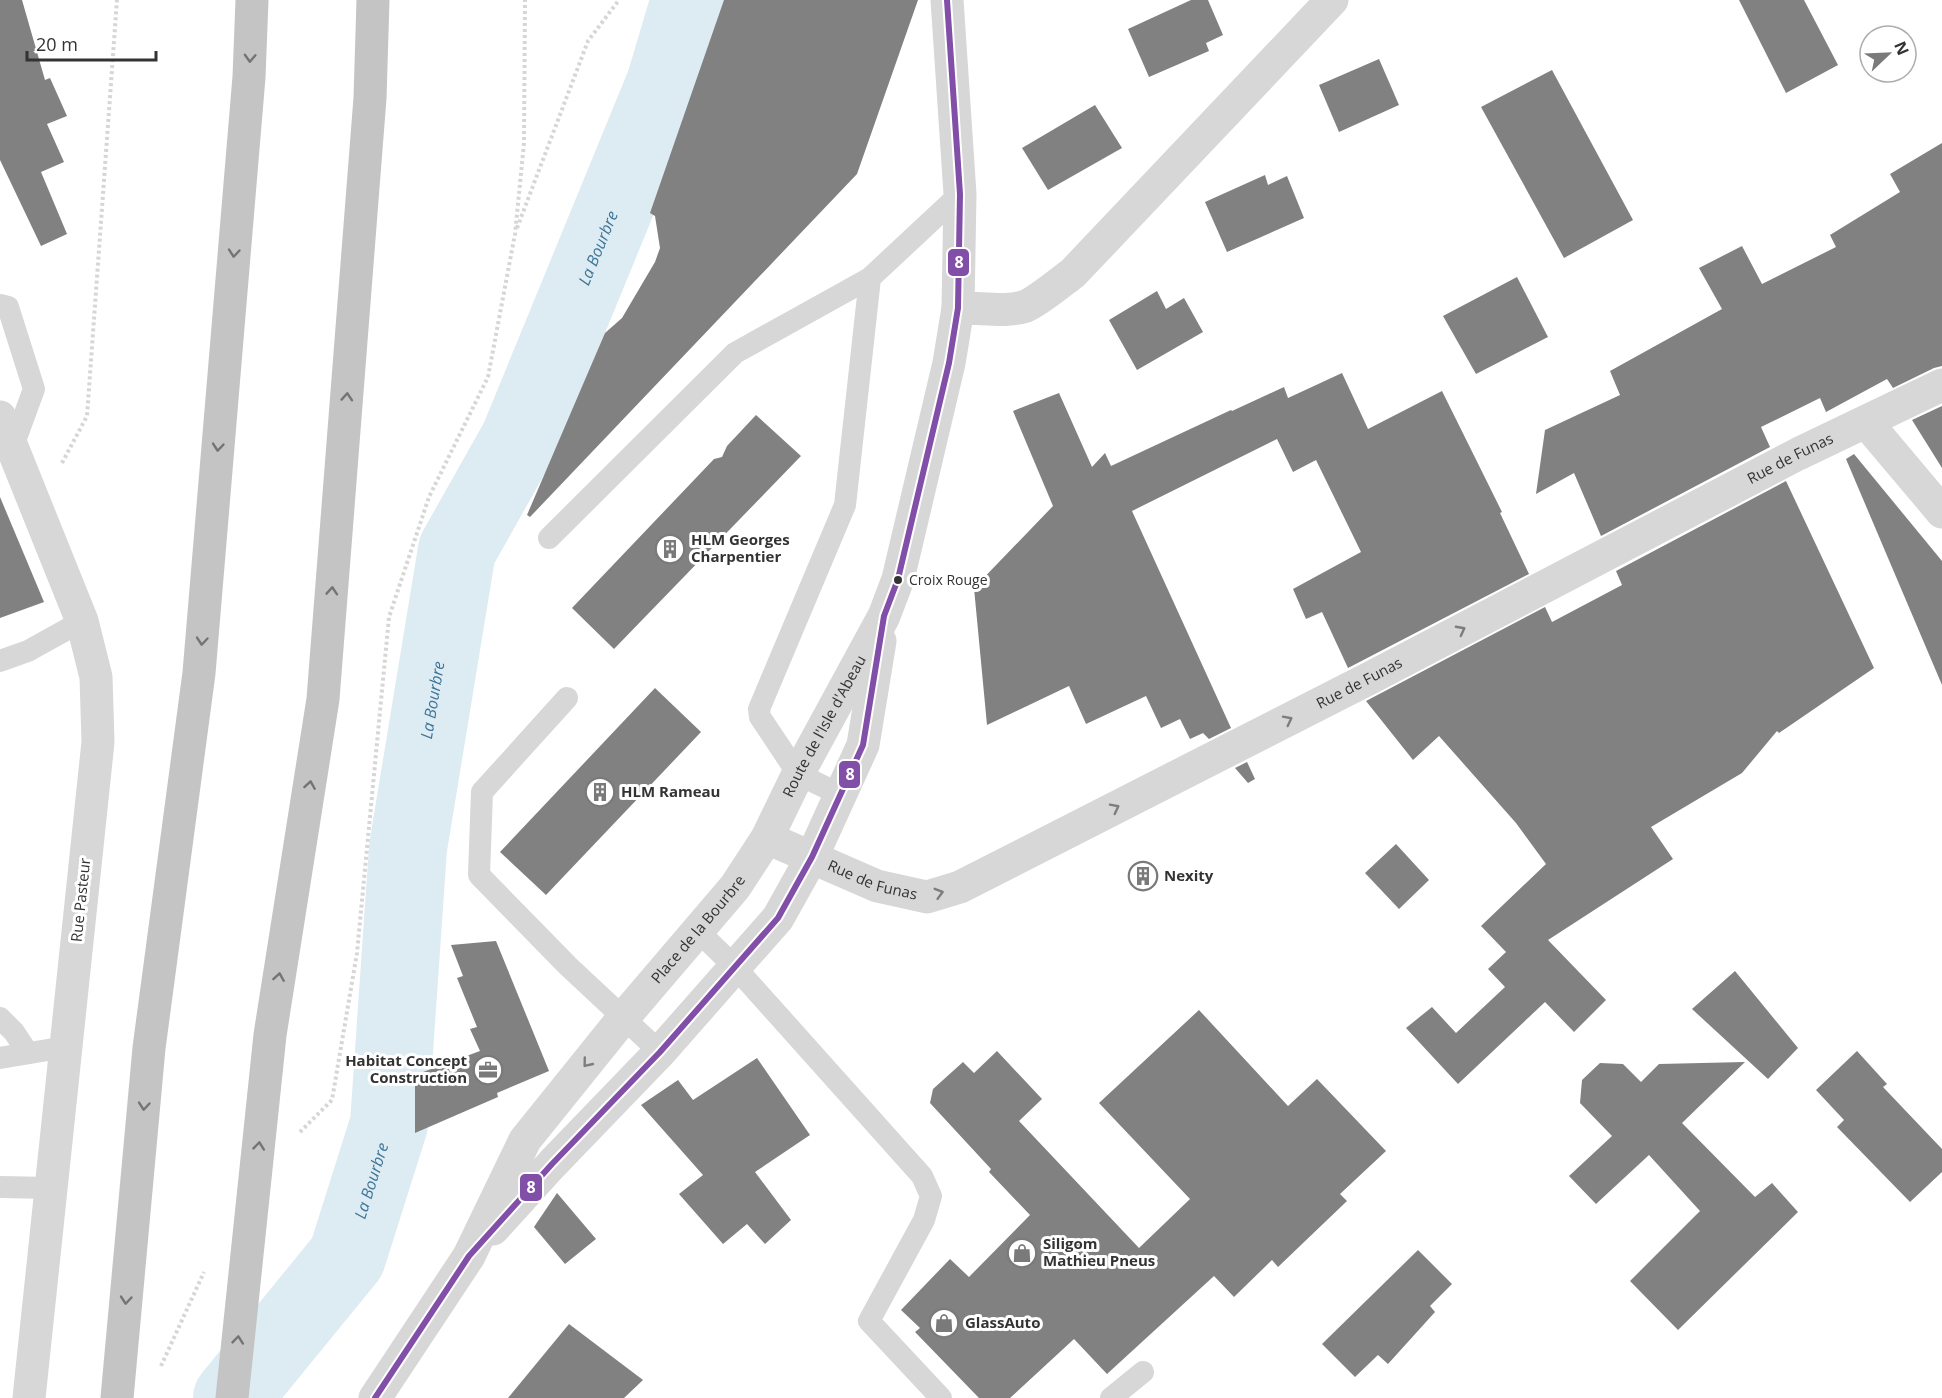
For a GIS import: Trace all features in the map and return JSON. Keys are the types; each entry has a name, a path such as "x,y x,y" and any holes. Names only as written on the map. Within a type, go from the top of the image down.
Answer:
{"highway":[{"path":"117,1398 149,1048 199,673 249,77 252,0"},
{"path":"232,1398 270,1035 323,699 370,98 373,0"}],"street":[{"name":"Route de l'Isle d'Abeau","path":"767,838 798,774 884,616 898,579 949,363 958,308 960,194 947,0"},
{"path":"958,308 979,307 997,310 1026,306 1073,273 1332,0"},
{"name":"Rue de Funas","path":"767,838 877,886 927,897 960,887 1359,684 1798,454 1867,423 1942,385"},
{"name":"Rue Pasteur","path":"0,417 82,621 96,677 98,742 29,1398"},
{"path":"1867,423 1942,512"},
{"name":"Route de l'Isle d'Abeau","path":"812,857 863,745 884,616"},
{"name":"Place de la Bourbre","path":"624,1017 699,932 735,887 767,838"},
{"path":"469,1256 552,1164 660,1052 778,918 812,857"},
{"path":"375,1398 469,1256 525,1140 624,1017"}],"lane":[{"path":"549,538 735,353 870,278 960,194"},
{"path":"841,795 798,774 760,717 759,710 845,505 870,278"},
{"path":"0,305 8,307 34,389 12,450"},
{"path":"0,661 28,651 82,621"},
{"path":"567,698 482,792 479,875 568,966 660,1052"},
{"path":"699,932 735,967 922,1176 931,1196 924,1220 869,1321 941,1398"},
{"path":"0,1018 14,1032 28,1053"},
{"path":"0,1058 66,1047"},
{"path":"0,1186 51,1188"},
{"path":"1111,1398 1143,1372"}],"path":[{"path":"37,512 87,416 117,0"},
{"path":"332,1100 357,953 389,617 429,497 488,377 515,234 524,143 525,0"},
{"path":"515,234 588,41 619,0"}],"building":[{"path":"0,0 22,0 45,80 50,78 67,116 47,124 64,162 41,172 67,234 41,246 0,160"},
{"path":"724,0 918,0 857,174 530,517 527,515 605,333 622,318 655,262 660,248 655,216 650,213"},
{"path":"1191,0 1208,0 1223,35 1206,43 1209,51 1149,77 1128,29"},
{"path":"1739,0 1804,0 1838,65 1786,93"},
{"path":"1379,59 1399,105 1339,132 1319,85"},
{"path":"1552,70 1633,220 1564,258 1481,107"},
{"path":"1095,105 1122,148 1048,190 1022,148"},
{"path":"1942,143 1942,366 1893,388 1887,379 1826,412 1820,398 1761,427 1770,447 1601,536 1574,473 1536,494 1545,430 1620,395 1610,371 1722,309 1699,268 1742,246 1762,284 1836,247 1830,235 1900,192 1890,174"},
{"path":"1265,175 1268,185 1287,176 1304,218 1227,252 1205,202"},
{"path":"1517,277 1548,337 1476,374 1443,316"},
{"path":"1157,291 1166,309 1184,298 1203,332 1137,370 1109,320"},
{"path":"1342,373 1368,429 1442,391 1502,512 1500,513 1529,574 1348,668 1322,612 1306,619 1293,589 1361,552 1316,460 1293,472 1277,439 1132,511 1231,728 1209,739 1203,733 1190,739 1180,719 1161,728 1146,696 1086,724 1069,686 987,725 974,588 1053,506 1013,411 1059,393 1092,467 1105,453 1111,466 1284,387 1288,398"},
{"path":"1942,406 1942,468 1912,420"},
{"name":"HLM Georges Charpentier","path":"756,415 801,456 614,649 572,608 714,459 722,457 727,446"},
{"path":"1854,454 1942,561 1942,685 1846,459"},
{"path":"1786,481 1874,668 1779,733 1777,731 1742,773 1651,827 1673,859 1548,940 1606,1000 1574,1032 1545,1002 1458,1084 1406,1028 1432,1007 1456,1033 1505,987 1488,969 1506,952 1481,926 1546,864 1516,823 1439,736 1413,760 1366,701 1545,607 1552,622 1622,585 1616,571"},
{"path":"0,497 44,602 0,618"},
{"name":"HLM Rameau","path":"655,688 701,732 546,895 500,852"},
{"path":"1247,762 1255,779 1248,783 1235,768"},
{"path":"1396,844 1429,880 1399,909 1365,873"},
{"name":"Habitat Concept Construction","path":"496,941 549,1071 497,1093 498,1097 415,1133 415,1075 480,1051 470,1029 477,1027 457,978 463,976 451,945"},
{"path":"1735,971 1798,1048 1768,1079 1692,1009"},
{"path":"1199,1010 1288,1106 1317,1079 1386,1151 1340,1194 1347,1201 1278,1267 1272,1260 1234,1297 1214,1276 1107,1374 1074,1339 1010,1398 979,1398 915,1332 920,1328 901,1310 950,1259 969,1277 1030,1215 989,1172 991,1169 930,1103 933,1089 963,1062 974,1073 997,1051 1042,1099 1019,1121 1139,1248 1190,1199 1099,1103"},
{"path":"1857,1051 1887,1084 1883,1087 1942,1149 1942,1172 1910,1202 1837,1127 1844,1120 1816,1090"},
{"path":"757,1058 810,1135 755,1172 791,1220 765,1244 747,1224 723,1244 679,1194 703,1175 641,1105 678,1080 693,1100"},
{"path":"1745,1062 1682,1123 1755,1197 1772,1183 1798,1212 1678,1330 1630,1281 1700,1211 1649,1155 1596,1204 1569,1176 1612,1136 1580,1103 1582,1080 1600,1063 1623,1064 1641,1082 1659,1064"},
{"path":"557,1193 596,1239 565,1264 534,1227"},
{"path":"1418,1250 1452,1284 1430,1306 1435,1312 1388,1364 1378,1355 1355,1377 1322,1344"},
{"path":"569,1324 643,1380 624,1398 508,1398"}],"waterway":[{"name":"La Bourbre","path":"232,1398 347,1257 389,1124 408,848 457,550 519,440 665,84 690,0"}],"transit line":[{"name":"8","path":"375,1398 469,1256 552,1164 660,1052 778,918 812,857 863,745 884,616 898,579 949,363 958,308 960,194 947,0"}],"place":[{"name":"HLM Georges Charpentier","path":"670,549"},
{"name":"Croix Rouge","path":"898,580"},
{"name":"HLM Rameau","path":"600,792"},
{"name":"Nexity","path":"1143,876"},
{"name":"Habitat Concept Construction","path":"488,1070"},
{"name":"Siligom Mathieu Pneus","path":"1022,1253"},
{"name":"GlassAuto","path":"944,1323"}]}
